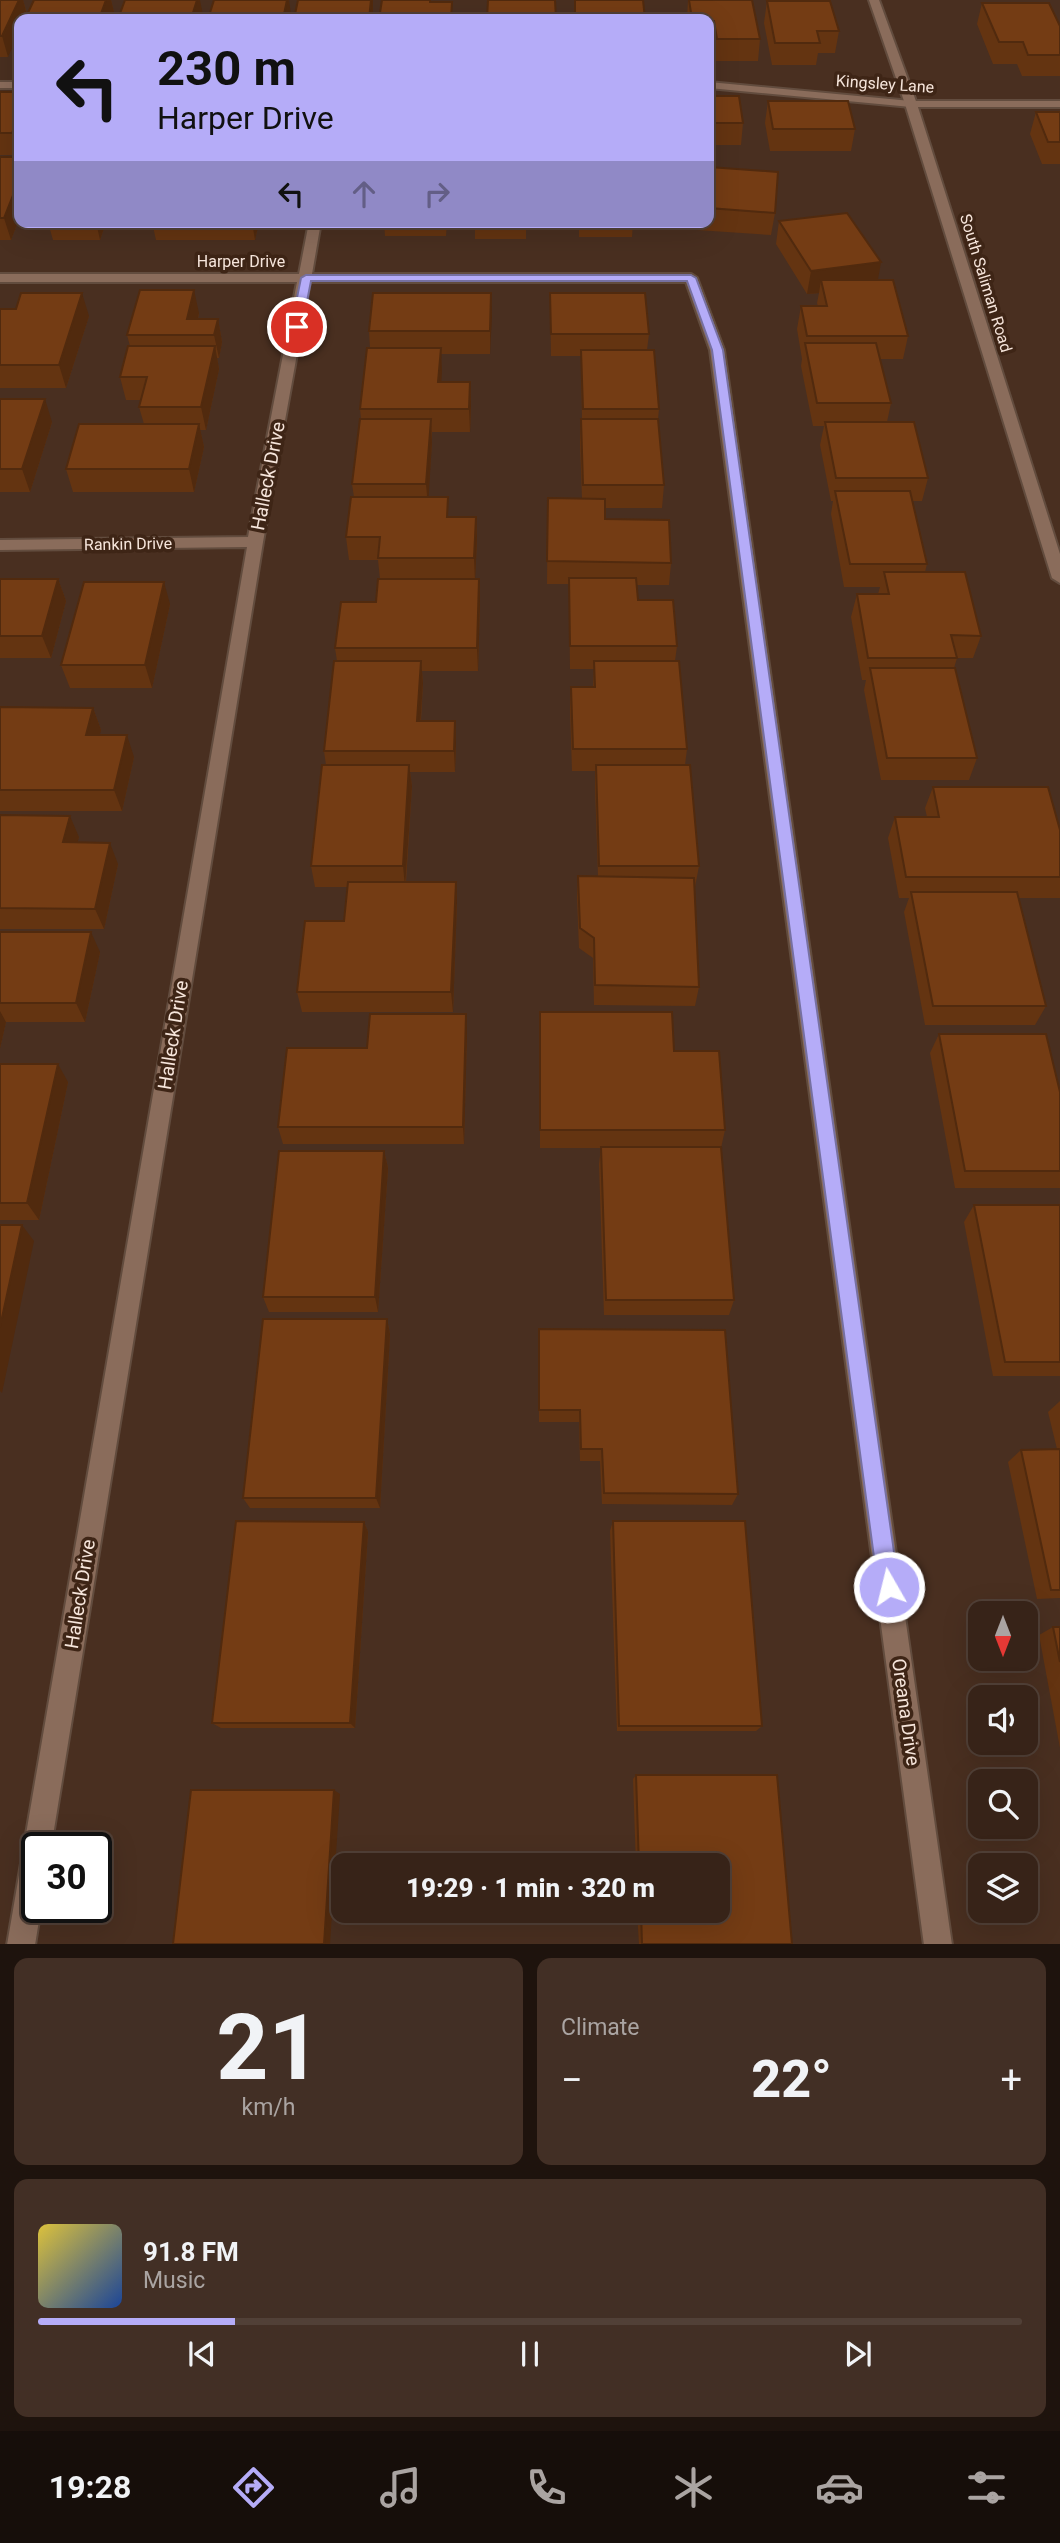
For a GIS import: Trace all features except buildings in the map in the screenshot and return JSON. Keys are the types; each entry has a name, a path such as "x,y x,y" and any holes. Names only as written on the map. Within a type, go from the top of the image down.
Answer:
{"street":[{"name":"South Saliman Road","path":"874,0 911,104 1060,578"},
{"name":"Kingsley Lane","path":"714,85 911,104 1060,104"},
{"name":"Halleck Drive","path":"40,1832 255,542 314,228"},
{"name":"Harper Drive","path":"0,278 691,278"},
{"name":"Oreana Drive","path":"691,278 717,350 938,1944"},
{"name":"Rankin Drive","path":"0,545 255,542"},
{"name":"Halleck Drive","path":"21,1944 25,1923"}],"route":[{"path":"297,327 306,278 691,278 717,350 889,1587"}]}
